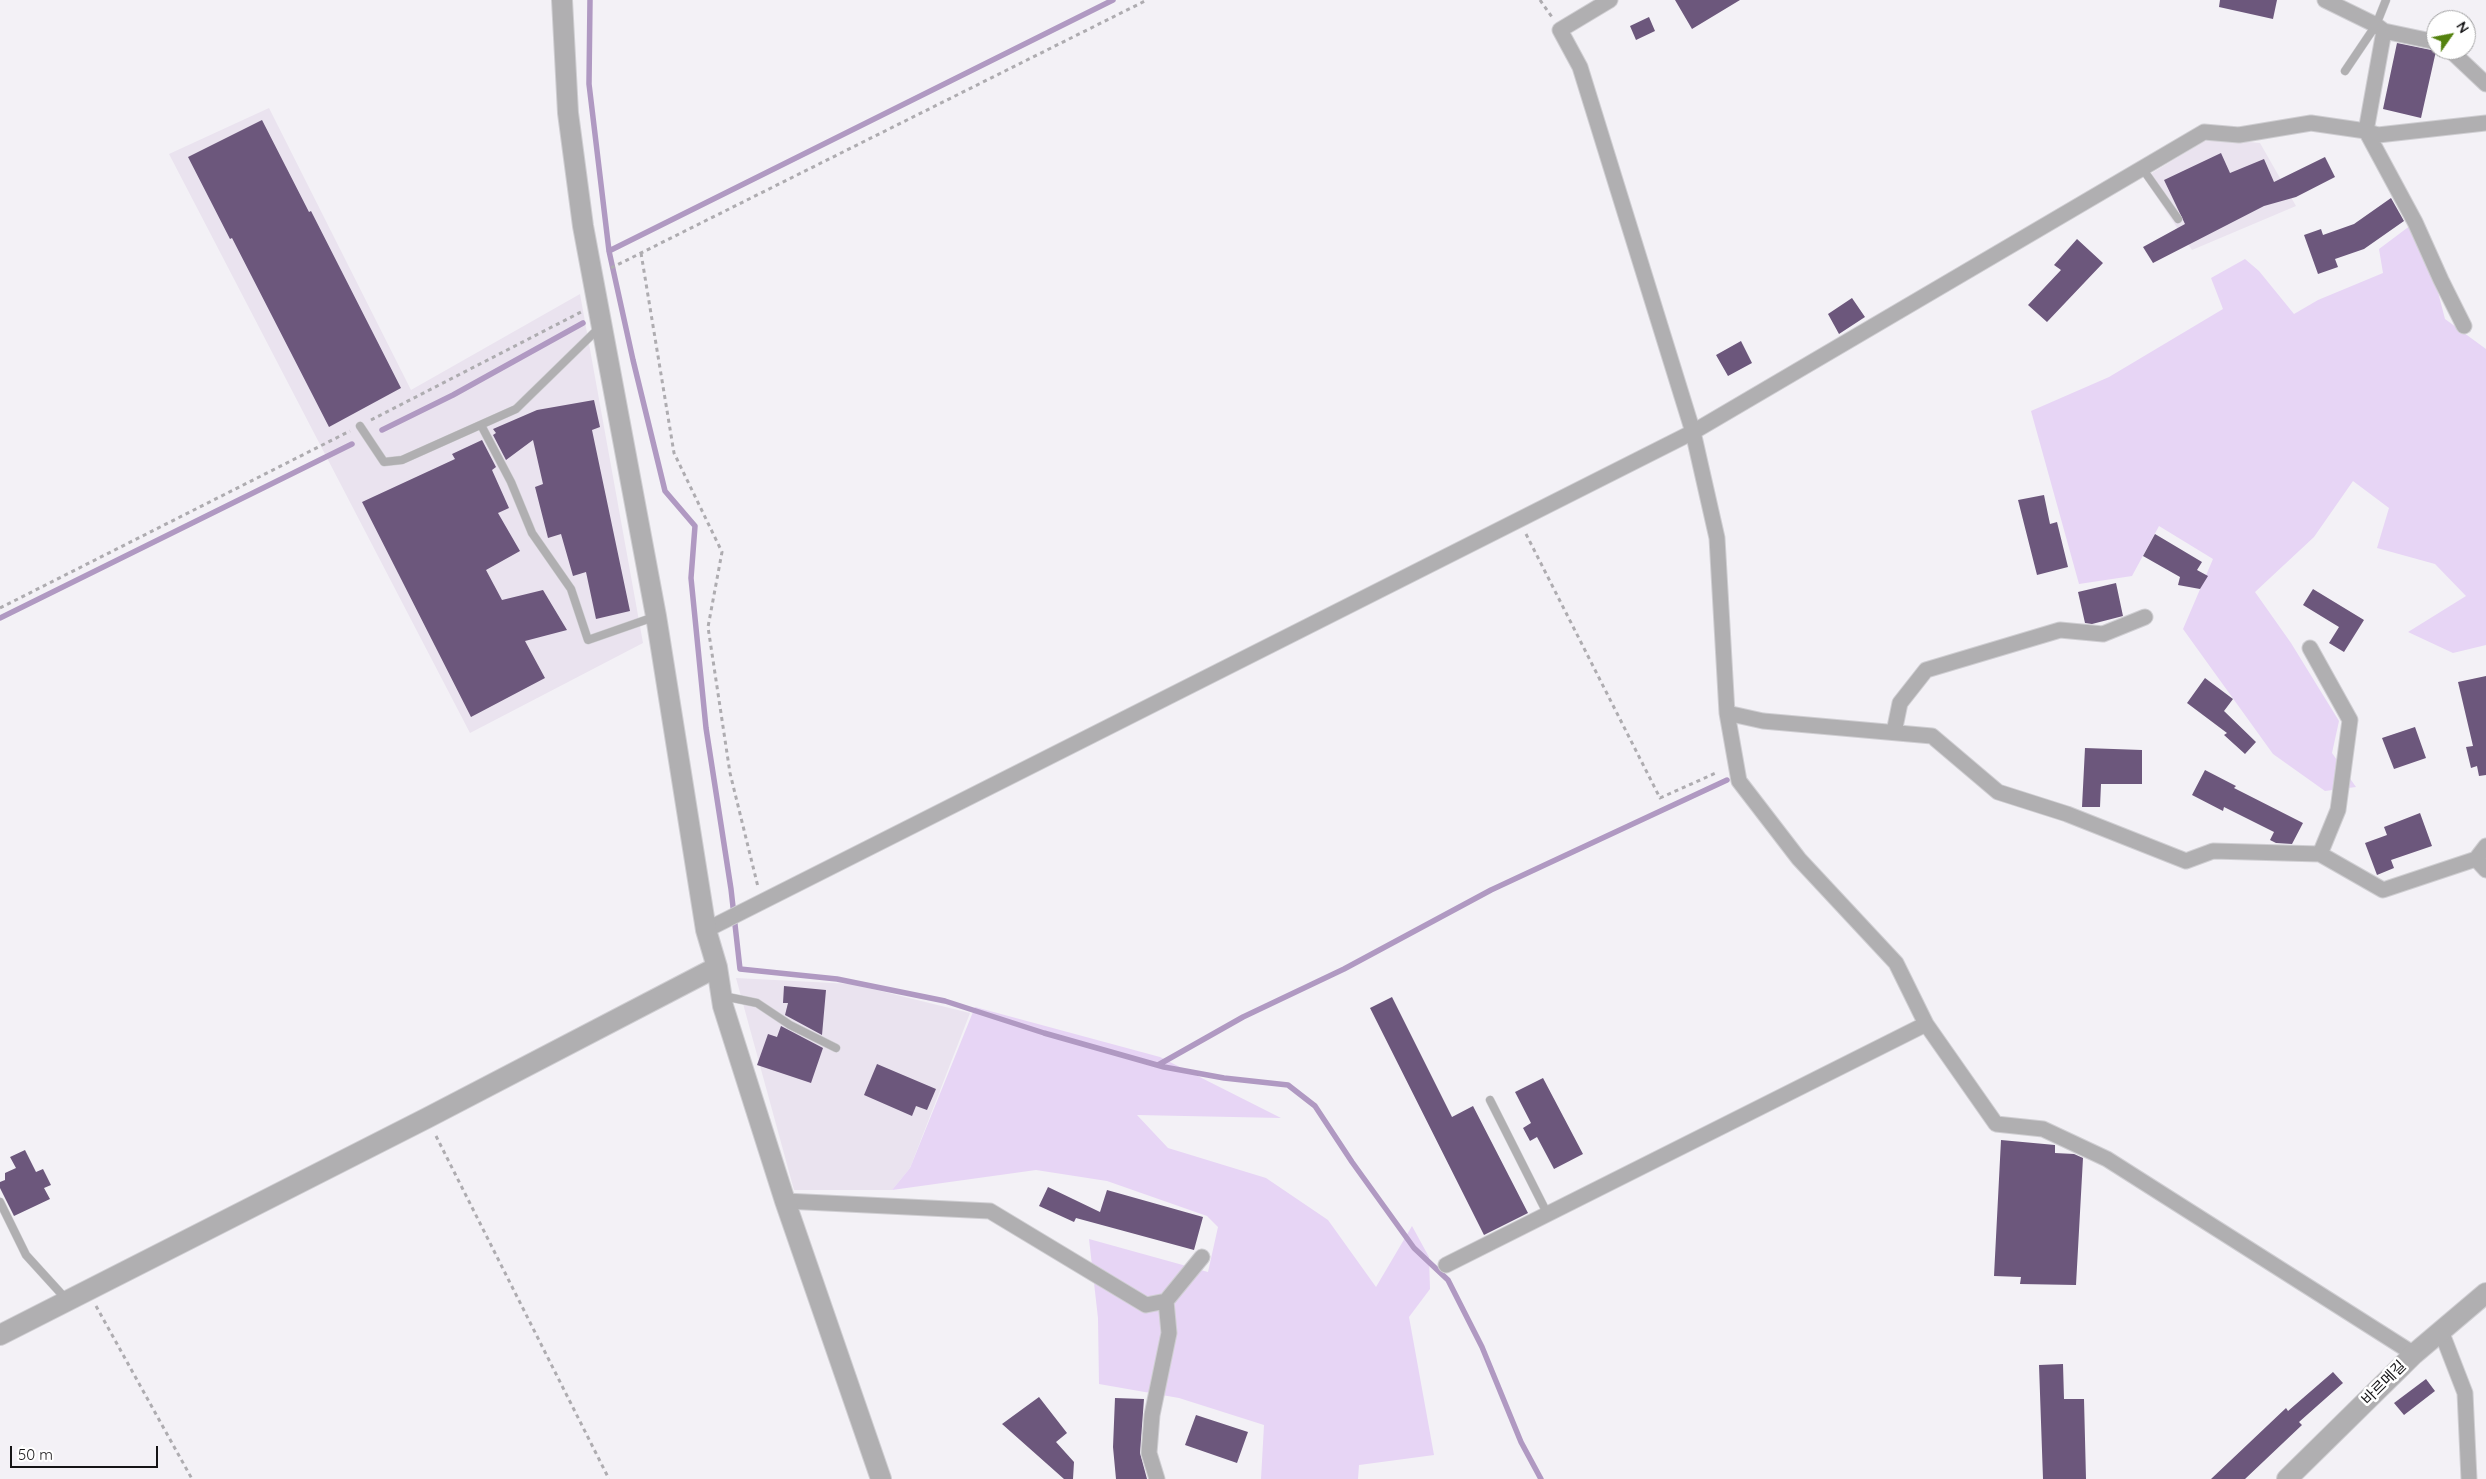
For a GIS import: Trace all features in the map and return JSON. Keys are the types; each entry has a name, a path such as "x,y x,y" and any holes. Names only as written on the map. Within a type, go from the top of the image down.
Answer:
{"street":[{"path":"562,0 568,113 583,226 656,616 706,930 717,967 723,1006 786,1202 881,1479"},
{"path":"1610,0 1560,30 1580,68 1693,432 1717,538 1727,713 1739,782 1799,859 1896,962 1926,1024 1996,1124 2042,1129 2107,1160 2414,1354"},
{"path":"2325,0 2380,28 2426,40"},
{"path":"2380,28 2366,131 2415,222 2440,280 2464,326"},
{"path":"2461,60 2486,84"},
{"path":"706,930 1693,432 2204,132 2239,135 2310,124 2366,131 2378,135 2486,123"},
{"path":"1894,732 1900,703 1926,670 2060,630 2104,634 2145,617"},
{"path":"2310,648 2350,720 2338,810 2320,854"},
{"path":"1727,713 1763,721 1932,736 1998,792 2067,814 2186,861 2213,851 2320,854 2383,890 2481,865 2486,846"},
{"path":"0,1335 427,1118 717,967"},
{"path":"1446,1265 1926,1024"},
{"path":"786,1202 990,1211 1146,1305 1166,1302 1202,1256"},
{"name":"바르메길","path":"2287,1479 2414,1354 2486,1293"},
{"path":"1157,1479 1149,1453 1152,1415 1169,1333 1166,1302"},
{"path":"2441,1331 2465,1392 2469,1479"}],"lane":[{"path":"2345,72 2380,28 2386,0"},
{"path":"2142,168 2178,219"},
{"path":"360,426 384,462 402,460 516,409 601,325"},
{"path":"481,425 511,482 532,533 571,590 588,640 656,616"},
{"path":"721,996 757,1003 790,1025 836,1048"},
{"path":"1490,1100 1547,1213"},
{"path":"0,1202 26,1255 68,1300"}],"path":[{"path":"613,267 1147,0"},
{"path":"641,253 674,453 722,552 708,627 730,773 761,902"},
{"path":"0,608 360,426 597,303"},
{"path":"1519,520 1660,798 1718,772"},
{"path":"427,1118 609,1479"},
{"path":"88,1290 192,1479"}],"shaded area":[{"path":"269,108 411,390 580,294 643,643 470,733 169,154"},
{"path":"2209,138 2260,143 2296,206 2192,250 2144,178"},
{"path":"2419,219 2445,319 2486,349 2486,645 2453,653 2408,632 2466,596 2435,564 2377,548 2389,508 2353,481 2314,537 2255,592 2291,643 2339,721 2332,753 2356,787 2325,791 2273,754 2183,629 2213,559 2159,526 2132,576 2079,584 2031,411 2109,377 2223,309 2211,278 2245,259 2259,271 2294,314 2318,300 2383,273 2379,249"},
{"path":"736,978 852,984 970,1013 910,1168 892,1190 794,1190"},
{"path":"975,1007 1160,1057 1281,1118 1137,1115 1168,1148 1266,1178 1328,1220 1376,1287 1412,1226 1429,1257 1430,1289 1409,1317 1434,1455 1359,1465 1358,1479 1261,1479 1264,1425 1179,1398 1099,1384 1098,1318 1089,1239 1208,1272 1218,1227 1207,1216 1107,1181 1036,1170 892,1190 910,1168"}],"building":[{"path":"1675,0 1740,0 1692,29"},
{"path":"2220,0 2277,0 2273,19 2219,7"},
{"path":"1649,17 1655,31 1636,40 1630,26"},
{"path":"2397,43 2426,49 2426,60 2434,60 2421,118 2383,109"},
{"path":"262,120 309,212 311,211 401,388 329,427 232,238 230,239 188,157"},
{"path":"2221,153 2230,173 2264,159 2274,182 2325,157 2335,177 2296,197 2264,206 2153,263 2143,247 2185,224 2164,180"},
{"path":"2391,198 2404,221 2364,249 2335,259 2338,267 2318,274 2304,235 2321,229 2323,235 2354,224"},
{"path":"2077,239 2103,263 2047,322 2028,305 2061,270 2054,265"},
{"path":"1852,298 1865,317 1839,334 1828,314"},
{"path":"1741,341 1752,363 1728,376 1716,355"},
{"path":"594,400 600,427 592,430 630,611 596,619 586,572 573,576 561,534 548,538 535,487 543,484 533,440 506,460 493,435 496,433 493,429 537,410"},
{"path":"482,440 496,467 492,470 509,508 498,513 520,551 486,570 502,600 543,590 567,630 525,641 545,678 471,717 362,502 455,459 452,454"},
{"path":"2044,495 2050,524 2057,522 2068,567 2037,575 2018,500"},
{"path":"2155,534 2202,562 2197,570 2208,576 2200,589 2178,585 2180,577 2143,556"},
{"path":"2116,583 2123,616 2092,624 2085,623 2078,592"},
{"path":"2313,589 2364,620 2344,652 2329,643 2339,627 2303,605"},
{"path":"2486,676 2486,775 2479,776 2477,766 2471,768 2466,747 2473,746 2458,682"},
{"path":"2205,678 2233,699 2224,711 2256,742 2245,754 2224,735 2227,733 2187,703"},
{"path":"2415,727 2426,758 2394,769 2382,738"},
{"path":"2085,748 2142,750 2142,784 2101,784 2100,807 2082,807"},
{"path":"2205,770 2236,786 2234,788 2303,823 2292,844 2276,843 2270,840 2274,832 2224,807 2223,811 2192,795"},
{"path":"2420,813 2432,846 2391,860 2394,868 2377,875 2365,843 2387,835 2384,827"},
{"path":"784,986 826,990 822,1035 785,1015 788,1003 783,1003"},
{"path":"1392,997 1452,1117 1473,1106 1528,1213 1484,1235 1370,1008"},
{"path":"781,1026 823,1048 811,1083 757,1065 768,1034 777,1037"},
{"path":"877,1064 936,1089 927,1110 916,1106 912,1116 864,1095"},
{"path":"1543,1078 1583,1154 1554,1169 1537,1137 1530,1141 1523,1128 1531,1123 1515,1092"},
{"path":"2001,1140 2055,1145 2055,1153 2074,1154 2083,1158 2076,1285 2020,1284 2021,1277 1994,1276"},
{"path":"25,1150 36,1172 43,1169 51,1185 44,1188 50,1199 14,1216 0,1188 0,1182 5,1180 5,1173 16,1168 10,1157"},
{"path":"1048,1187 1100,1212 1107,1190 1203,1217 1194,1250 1076,1218 1074,1222 1039,1206"},
{"path":"2063,1364 2064,1399 2084,1399 2086,1479 2043,1479 2039,1365"},
{"path":"2333,1372 2343,1383 2299,1422 2302,1425 2245,1479 2211,1479 2286,1408 2288,1411"},
{"path":"2426,1379 2435,1391 2404,1415 2394,1403"},
{"path":"1039,1397 1067,1433 1056,1442 1074,1462 1073,1479 1064,1479 1002,1424"},
{"path":"1115,1398 1144,1399 1140,1453 1147,1479 1116,1479 1113,1447"},
{"path":"1196,1415 1248,1432 1237,1463 1185,1445"}],"waterway":[{"path":"590,0 589,84 609,251 665,491 695,526 691,578 706,728 731,889 740,969 837,979 945,1001 1044,1033 1164,1067 1224,1078 1288,1085 1315,1106 1352,1162 1414,1248 1448,1280 1482,1347 1521,1442 1541,1479"},
{"path":"609,251 1113,0"},
{"path":"382,430 453,395 583,323"},
{"path":"0,618 352,444"},
{"path":"1158,1065 1243,1017 1344,969 1491,890 1727,780"}]}
